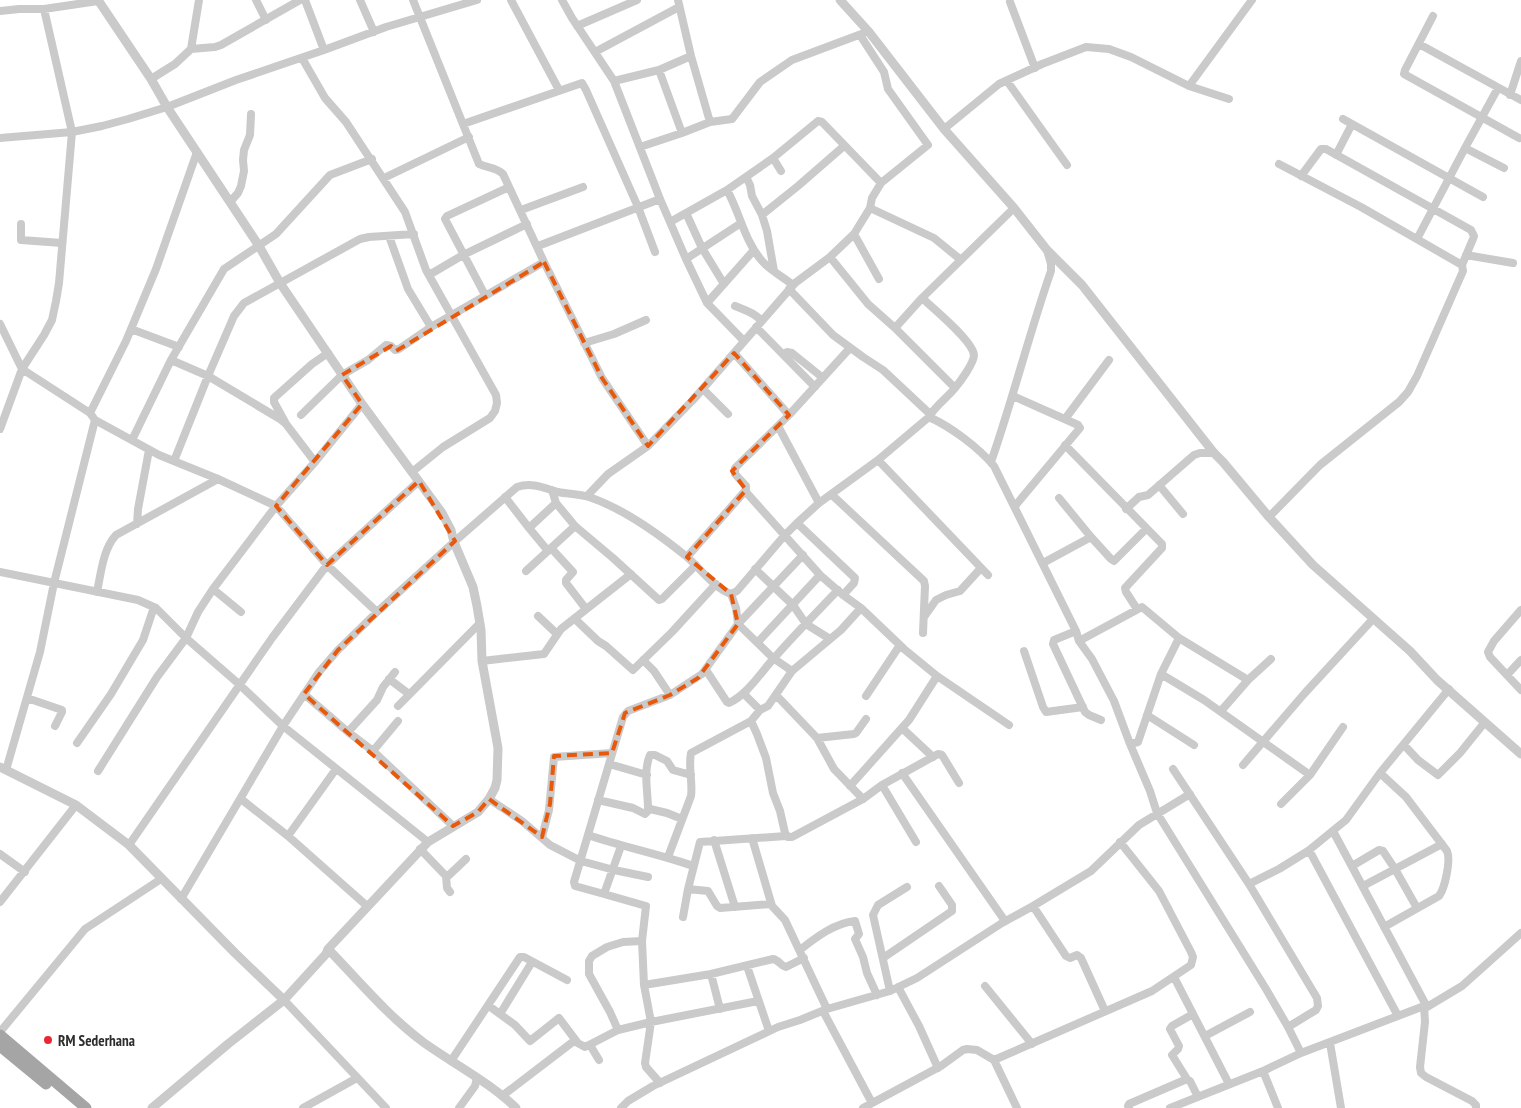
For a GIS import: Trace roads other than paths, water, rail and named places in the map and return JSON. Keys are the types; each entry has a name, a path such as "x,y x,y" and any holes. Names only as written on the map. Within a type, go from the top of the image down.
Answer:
{"main road":[{"path":"0,1033 86,1108"},
{"path":"0,1046 74,1108"}],"street":[{"path":"0,11 19,9 44,10 98,0 259,246 280,283 362,404 442,513 451,530 454,542 473,587 480,623 482,662 498,748 495,788 478,812 428,842 367,906 284,1000 152,1108"},
{"path":"192,49 199,0"},
{"path":"256,0 266,20"},
{"path":"151,79 175,64 192,49 221,45 300,0"},
{"path":"305,0 324,50"},
{"path":"360,0 374,32"},
{"path":"413,0 464,124 478,164 498,170 503,174 528,224 544,262 602,378 648,446"},
{"path":"0,138 72,132 102,126 167,107 236,80 386,27 477,0"},
{"path":"511,0 560,90"},
{"path":"562,0 614,81 660,199 707,303 744,341"},
{"path":"577,26 637,0"},
{"path":"840,0 864,33 944,129 1014,208 1047,250 1082,285 1214,453 1269,517 1314,565 1410,651 1437,680 1521,754"},
{"path":"1189,86 1252,0"},
{"path":"1010,2 1035,68"},
{"path":"595,52 679,4 691,56 710,122"},
{"path":"0,429 22,369 52,320 56,301 72,132 44,10"},
{"path":"1433,16 1405,70 1406,75 1519,138"},
{"path":"640,147 710,122 732,119 760,82 792,60 864,33"},
{"path":"587,496 608,474 648,446 703,389 791,287 830,257 854,234 860,227 870,208 872,198 881,183 928,145 888,88 884,72 864,33"},
{"path":"1419,44 1521,100"},
{"path":"944,129 999,84 1086,47 1109,49 1131,57 1189,86 1229,99"},
{"path":"614,81 659,70 691,56"},
{"path":"302,58 325,98 346,122 372,159 405,212 429,275 496,395 495,411 490,418 436,452 412,472"},
{"path":"1510,95 1521,61"},
{"path":"659,70 682,133"},
{"path":"1007,81 1067,165"},
{"path":"464,124 580,83 584,85 638,207 655,252"},
{"path":"1417,239 1448,178 1498,88"},
{"path":"230,202 241,186 244,171 244,150 250,135 251,114"},
{"path":"1344,119 1483,197"},
{"path":"670,222 727,190 773,158 818,121 822,122 881,183"},
{"path":"1336,154 1352,124"},
{"path":"384,178 469,138"},
{"path":"762,215 844,146"},
{"path":"1465,148 1504,168"},
{"path":"1269,517 1320,465 1399,402 1408,392 1417,376 1463,271 1462,265 1473,239 1473,232 1326,149 1321,149 1301,176"},
{"path":"90,412 131,329 156,269 197,152"},
{"path":"773,158 781,171"},
{"path":"132,440 171,360 224,269 283,229 330,175 372,159"},
{"path":"1278,164 1462,265"},
{"path":"746,177 767,231 774,271"},
{"path":"485,295 446,217 509,187"},
{"path":"521,210 583,187"},
{"path":"727,190 754,250 762,261 791,287 829,332 883,370 929,415 973,446 991,462 1015,506 1076,630 1079,641 1092,659 1114,701 1157,813 1288,1027 1301,1053"},
{"path":"538,246 660,199"},
{"path":"870,208 934,238 961,260"},
{"path":"894,328 1014,208"},
{"path":"686,213 702,248 724,284"},
{"path":"686,259 741,223"},
{"path":"21,224 21,240 62,243"},
{"path":"429,275 464,255 528,224"},
{"path":"174,461 208,376 238,310 244,303 360,239 414,234"},
{"path":"854,234 879,279"},
{"path":"389,236 408,289 431,327"},
{"path":"707,303 754,250"},
{"path":"991,462 1051,271 1047,250"},
{"path":"1466,255 1513,263"},
{"path":"830,257 868,304 956,388"},
{"path":"301,415 342,375 368,360 386,345 397,350 451,314 544,262"},
{"path":"181,899 282,726 319,672 338,650 377,612 517,487 535,485 587,496 623,512 687,557 726,592 731,594 738,591 755,569 797,523 819,503 878,460 929,415 956,388 970,366 974,356 973,350 961,334 922,298"},
{"path":"735,306 753,314 783,354 815,387"},
{"path":"584,343 614,334 646,320"},
{"path":"0,324 22,369 90,412 95,420 149,450 276,506 327,565 377,612"},
{"path":"131,329 179,347"},
{"path":"687,557 745,491 746,486 735,474 735,468 789,415 850,348"},
{"path":"783,354 787,352 792,353 824,378"},
{"path":"315,462 286,424 274,402 274,398 312,364 328,353"},
{"path":"734,353 789,415"},
{"path":"171,360 208,376 259,405 286,424"},
{"path":"1065,419 1109,360"},
{"path":"703,389 728,414"},
{"path":"1013,396 1078,425 1080,428 1015,506"},
{"path":"98,771 157,677 186,638 198,612 213,589 276,506 362,404"},
{"path":"95,420 54,583 40,652 27,698 3,768 76,805 129,845 284,1000 386,1108"},
{"path":"778,426 819,503"},
{"path":"1065,445 1163,546 1125,588 1137,609"},
{"path":"137,524 139,501 149,450"},
{"path":"1126,509 1137,499 1148,495 1194,455 1214,453"},
{"path":"878,460 988,575"},
{"path":"96,592 110,541 116,535 218,479"},
{"path":"129,845 275,634 327,565 419,480"},
{"path":"1159,485 1183,514"},
{"path":"552,490 556,503 575,526 659,600 696,565"},
{"path":"745,491 820,575 937,676 1009,725"},
{"path":"831,494 924,581 923,633"},
{"path":"505,497 529,528 573,572 566,580 566,583 586,609"},
{"path":"1059,498 1091,538 1114,561 1146,529"},
{"path":"529,528 556,503"},
{"path":"706,670 728,703 746,691 773,658 806,624 840,592 854,584 855,578 797,523"},
{"path":"526,571 575,526"},
{"path":"1043,563 1091,538"},
{"path":"660,1083 646,1067 651,1022 644,985 642,941 646,906 575,886 574,882 625,713 670,695 698,678 706,670 738,624 803,555"},
{"path":"923,619 936,600 946,595 960,592 981,568"},
{"path":"755,569 793,605 806,624 830,639"},
{"path":"0,572 138,600 154,607 282,726 428,842"},
{"path":"482,662 541,655 546,652 557,634 631,574"},
{"path":"758,642 820,575"},
{"path":"574,619 632,670 672,632 716,584"},
{"path":"213,589 241,612"},
{"path":"731,594 736,608 738,624 773,658 792,671"},
{"path":"77,743 143,640 154,607"},
{"path":"1079,641 1142,607 1178,638 1248,680"},
{"path":"668,857 691,796 691,753 751,721 760,710 768,706 792,671 841,630 860,608"},
{"path":"1521,610 1494,641 1488,652 1490,657 1521,690"},
{"path":"538,616 557,634"},
{"path":"1243,765 1262,741 1373,619"},
{"path":"398,706 480,623"},
{"path":"1076,630 1054,640 1052,643 1082,707 1089,715 1101,720"},
{"path":"1130,744 1138,742 1161,674 1178,638"},
{"path":"866,696 900,645"},
{"path":"1024,652 1046,712 1082,707"},
{"path":"1221,711 1248,680 1271,659"},
{"path":"643,660 670,695"},
{"path":"1507,675 1521,660"},
{"path":"348,732 377,700 383,686 395,672"},
{"path":"1161,674 1221,711 1310,775"},
{"path":"850,786 903,728 937,676"},
{"path":"389,680 409,694"},
{"path":"1249,884 1279,869 1309,850 1346,820 1380,773 1449,689"},
{"path":"746,691 745,695 760,710"},
{"path":"304,694 373,751 452,826"},
{"path":"776,695 816,738 834,769 863,799"},
{"path":"27,698 62,710 55,726"},
{"path":"1147,715 1194,746"},
{"path":"816,738 854,734 866,719"},
{"path":"373,751 398,721"},
{"path":"751,721 766,758 773,793 786,836"},
{"path":"1404,745 1418,760 1438,775 1460,753 1485,722"},
{"path":"903,728 933,757"},
{"path":"1281,804 1310,775 1343,728"},
{"path":"542,837 550,804 554,758 556,756 612,753"},
{"path":"683,917 693,866 700,842 792,837 863,799 902,773 938,754 941,754 959,783"},
{"path":"598,800 647,813 647,775 650,755 667,761 673,770 691,775"},
{"path":"609,764 647,775"},
{"path":"288,836 336,769"},
{"path":"1173,769 1249,884 1318,1002 1316,1010 1288,1027"},
{"path":"902,773 1005,921"},
{"path":"1380,773 1406,797 1447,851 1449,859 1443,890 1439,896 1384,926"},
{"path":"882,785 916,842"},
{"path":"626,1106 660,1083 769,1031 825,1010 890,991 917,978 1005,921 1091,871 1139,825 1190,794"},
{"path":"241,799 288,836 367,906"},
{"path":"489,799 522,821 558,849 581,861 648,877"},
{"path":"0,902 76,805"},
{"path":"648,809 667,813 682,819"},
{"path":"1333,831 1425,1006 1420,1060 1422,1072 1426,1077 1472,1101 1476,1108"},
{"path":"588,835 621,846 668,857 693,866"},
{"path":"752,838 771,904 785,920 804,958 825,1010 872,1103"},
{"path":"714,840 735,907"},
{"path":"994,1060 1152,991 1191,965 1193,956 1159,891 1120,842"},
{"path":"1362,886 1442,844"},
{"path":"604,894 621,846"},
{"path":"420,850 447,878"},
{"path":"1309,850 1398,1016"},
{"path":"1352,866 1381,850 1395,869 1417,908"},
{"path":"0,854 24,872"},
{"path":"450,892 446,886 447,878 466,860"},
{"path":"0,1033 85,928 161,878"},
{"path":"883,958 952,911 952,905 939,886"},
{"path":"890,991 873,915 878,905 906,887"},
{"path":"688,890 708,891 719,908 771,904"},
{"path":"1033,906 1066,956 1081,958 1105,1011"},
{"path":"800,950 835,927 855,921 859,934 855,939 863,957 867,974 877,995"},
{"path":"1170,1108 1263,1071 1301,1053 1425,1006 1462,986 1521,934"},
{"path":"618,1030 589,974 589,961 592,956 607,946 622,942 642,941"},
{"path":"328,949 394,1017 422,1041 477,1078 516,1108"},
{"path":"451,1061 519,958 524,957 567,980"},
{"path":"644,985 711,974 774,959 786,967 804,958"},
{"path":"500,1014 532,962"},
{"path":"747,966 769,1031"},
{"path":"711,974 720,1009"},
{"path":"1174,977 1229,1084"},
{"path":"985,986 1032,1044"},
{"path":"898,987 919,1026 938,1068"},
{"path":"489,1006 515,1025 531,1041 560,1018 577,1042 583,1047 618,1030 758,1001"},
{"path":"1205,1036 1250,1012"},
{"path":"1193,1014 1170,1029 1179,1046 1172,1055 1186,1079 1190,1081 1198,1097"},
{"path":"502,1096 572,1042 577,1042"},
{"path":"1330,1042 1341,1108"},
{"path":"590,1045 600,1060"},
{"path":"862,1108 938,1068 967,1049 977,1050 994,1060 1017,1108"},
{"path":"1263,1071 1278,1108"},
{"path":"303,1108 357,1078"},
{"path":"459,1108 475,1086 477,1078"},
{"path":"1129,1108 1130,1104 1186,1079"}],"place":[{"name":"RM Sederhana","path":"48,1040"}]}
